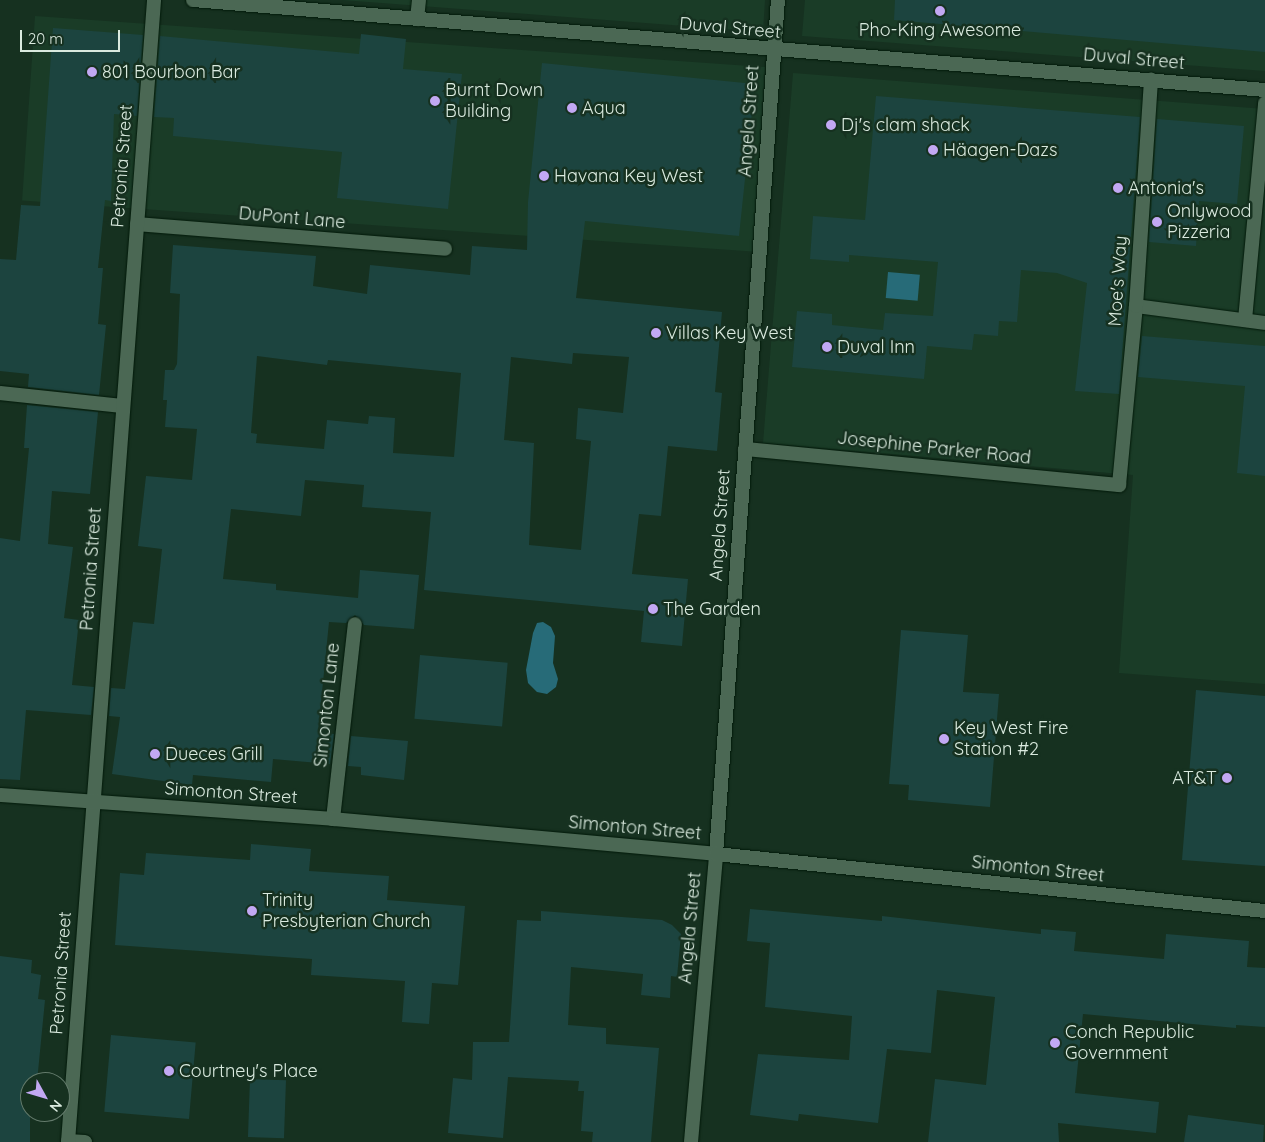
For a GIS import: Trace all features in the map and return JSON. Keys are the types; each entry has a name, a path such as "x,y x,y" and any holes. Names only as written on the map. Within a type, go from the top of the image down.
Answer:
{"street":[{"name":"Petronia Street","path":"68,1141 92,802 154,0"},
{"name":"Duval Street","path":"193,0 773,50 1152,79 1265,90"},
{"path":"417,19 419,0"},
{"name":"Angela Street","path":"690,1142 716,854 778,0"},
{"name":"Moe's Way","path":"1119,486 1136,306 1152,79"},
{"path":"1246,320 1265,103"},
{"name":"DuPont Lane","path":"137,224 445,249"},
{"path":"1136,306 1265,323"},
{"path":"0,393 122,406"},
{"name":"Josephine Parker Road","path":"745,449 1119,486"},
{"name":"Simonton Lane","path":"333,819 355,624"},
{"name":"Simonton Street","path":"0,796 333,819 716,854 1265,912"},
{"path":"68,1141 85,1142"}],"shaded area":[{"path":"342,0 765,0 763,32"},
{"path":"805,0 1265,0 1265,71 802,36"},
{"path":"35,16 765,67 752,252 22,201"},
{"path":"793,73 1265,109 1265,684 1119,673 1133,475 763,443"}],"water":[{"path":"888,272 920,275 918,301 886,298"},
{"path":"543,622 551,627 555,636 553,663 558,679 556,687 547,694 537,692 528,683 526,670 533,633 537,623"}],"building":[{"path":"895,0 1265,0 1265,52 894,20"},
{"path":"53,28 143,35 137,116 114,114 111,201 105,200 98,268 103,268 98,324 106,325 99,395 28,387 29,374 0,371 0,259 16,260 21,205 40,206"},
{"path":"361,34 406,39 403,69 462,74 448,209 337,198 342,152 173,136 174,118 154,117 160,36 359,54"},
{"path":"542,63 755,84 739,236 585,221 576,298 722,312 715,392 722,393 717,451 668,446 661,516 639,514 632,574 688,579 682,646 641,642 644,611 424,590 431,512 362,507 364,485 305,480 301,516 231,509 223,579 276,584 276,590 358,598 360,570 419,575 414,629 364,625 355,615 346,623 329,622 318,732 334,734 330,764 273,759 271,782 193,775 192,785 112,774 120,717 109,716 111,688 125,689 133,622 154,624 162,549 138,546 146,476 192,480 197,429 165,427 167,400 163,400 165,370 174,370 177,364 180,294 170,293 173,245 316,256 313,286 367,294 370,265 470,275 472,246 527,250 528,202","holes":["573,353 629,357 623,413 578,408 576,439 591,441 581,550 529,545 534,443 504,440 511,357 572,364","257,356 327,365 328,360 461,373 454,457 393,453 395,418 369,416 368,424 327,420 324,449 256,443 257,434 251,433"]},
{"path":"876,96 1140,117 1119,394 1075,391 1087,283 1057,273 1021,270 1017,322 999,321 998,336 974,334 972,350 927,346 924,379 792,367 797,311 832,314 832,325 883,330 885,313 933,316 938,262 849,255 849,262 810,259 813,216 865,220"},
{"path":"1157,119 1244,126 1237,204 1199,201 1196,246 1149,242"},
{"path":"1142,336 1265,346 1265,476 1237,473 1245,386 1138,377"},
{"path":"27,405 98,412 90,494 52,491 48,544 73,547 64,618 79,620 72,685 94,687 91,715 26,710 20,780 0,779 0,538 20,541 29,448 24,448"},
{"name":"Key West Fire Station #2","path":"901,630 968,635 963,692 999,694 990,807 908,800 909,785 889,784"},
{"path":"420,655 508,663 502,726 414,719"},
{"name":"AT&T","path":"1196,690 1265,696 1265,866 1182,860"},
{"path":"351,736 408,741 404,780 361,775 361,767 348,766"},
{"name":"Trinity Presbyterian Church","path":"251,844 311,849 309,871 389,876 387,900 465,906 458,985 432,983 429,1024 402,1022 405,981 311,975 312,959 115,945 120,873 144,875 146,853 250,860"},
{"path":"750,909 882,921 882,916 1041,934 1041,929 1076,932 1074,951 1164,959 1166,934 1249,941 1247,967 1265,968 1265,1027 1236,1025 1236,1028 1083,1014 1075,1093 1159,1102 1156,1133 1058,1123 1059,1142 928,1142 935,1079 986,1085 995,997 937,990 931,1053 887,1049 878,1123 799,1114 798,1121 750,1115 758,1054 849,1060 852,1016 765,1007 770,943 747,941"},
{"path":"541,911 662,920 672,925 681,934 677,977 671,976 670,998 641,995 643,974 571,967 568,1025 606,1028 606,1044 659,1048 651,1142 592,1142 593,1132 581,1131 584,1091 578,1091 579,1081 508,1077 503,1138 448,1133 453,1078 472,1080 473,1042 509,1042 517,920 541,921"},
{"path":"0,956 32,960 31,973 41,975 38,999 45,1000 38,1072 20,1072 20,1122 30,1122 30,1142 0,1142"},
{"name":"Courtney's Place","path":"111,1035 196,1042 189,1119 104,1112"},
{"path":"250,1079 286,1080 284,1138 248,1137"},
{"path":"1188,1115 1264,1125 1263,1142 1184,1142"}],"place":[{"name":"Pho-King Awesome","path":"940,11"},
{"name":"801 Bourbon Bar","path":"92,72"},
{"name":"Burnt Down Building","path":"435,101"},
{"name":"Aqua","path":"572,108"},
{"name":"Dj's clam shack","path":"831,125"},
{"name":"Häagen-Dazs","path":"933,150"},
{"name":"Havana Key West","path":"544,176"},
{"name":"Antonia's","path":"1118,188"},
{"name":"Onlywood Pizzeria","path":"1157,222"},
{"name":"Villas Key West","path":"656,333"},
{"name":"Duval Inn","path":"827,347"},
{"name":"The Garden","path":"653,609"},
{"name":"Key West Fire Station #2","path":"944,739"},
{"name":"Dueces Grill","path":"155,754"},
{"name":"AT&T","path":"1227,778"},
{"name":"Trinity Presbyterian Church","path":"252,911"},
{"name":"Conch Republic Government","path":"1055,1043"},
{"name":"Courtney's Place","path":"169,1071"}]}
